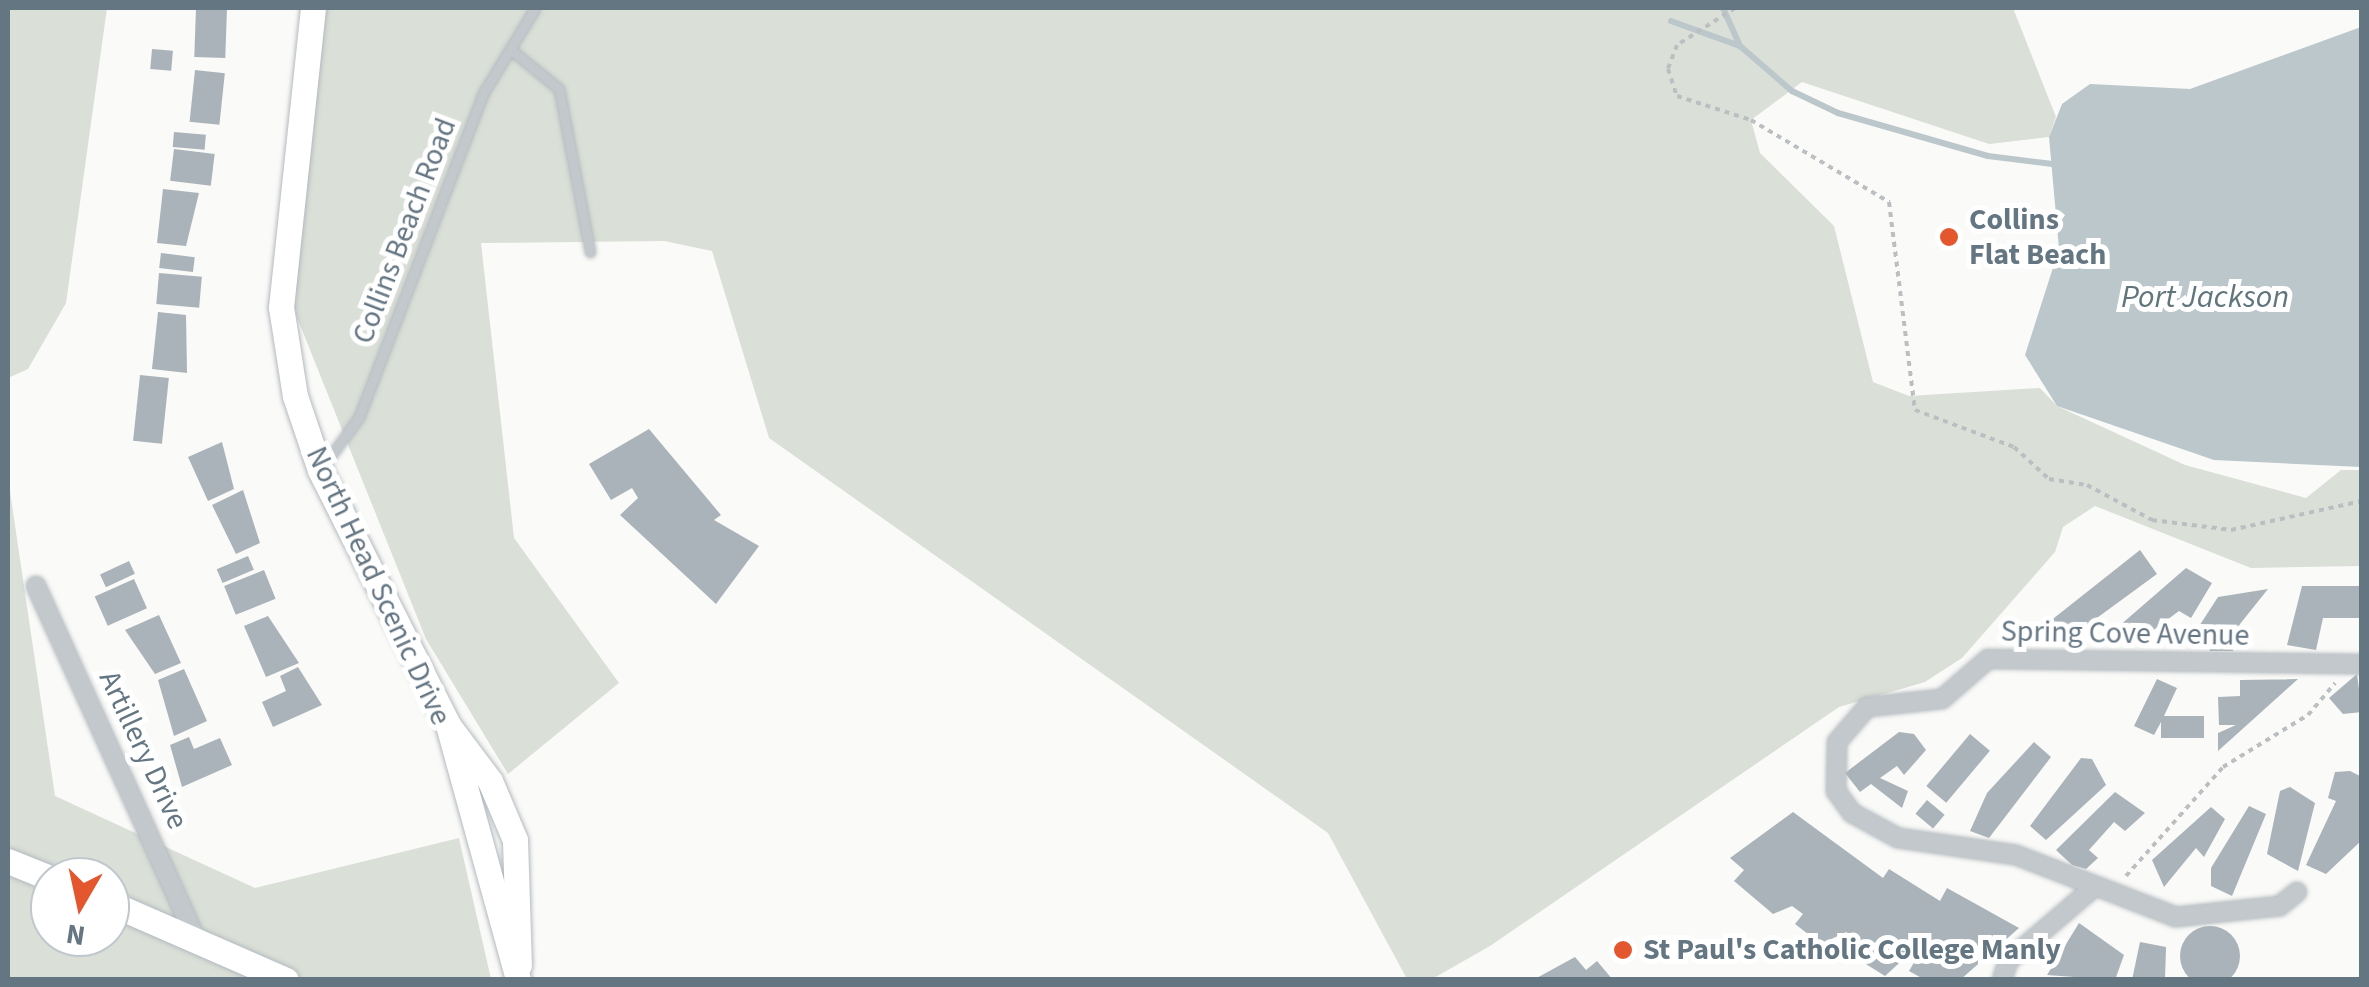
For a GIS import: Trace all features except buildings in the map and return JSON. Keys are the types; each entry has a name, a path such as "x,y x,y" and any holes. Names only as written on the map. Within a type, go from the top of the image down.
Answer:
{"street":[{"name":"North Head Scenic Drive","path":"312,8 282,307 294,396 320,470 448,725 518,979"},
{"name":"Artillery Drive","path":"36,586 196,939"},
{"name":"Spring Cove Avenue","path":"2297,892 2280,906 2176,916 2093,888 2016,855 1871,828 1836,790 1832,764 1847,724 1890,700 1942,699 1988,659 2357,664"},
{"path":"448,725 490,781 515,840 518,979"},
{"path":"2002,980 2008,961 2093,888"},
{"path":"130,911 286,980"}],"lane":[{"name":"Collins Beach Road","path":"320,470 359,417 484,92 535,8"},
{"path":"510,49 559,89 590,252"}],"path":[{"path":"1735,8 1697,25 1687,34 1668,69 1677,96 1736,120 1751,120 1889,202 1909,396 1915,410 2014,446 2049,479 2087,485 2152,520 2231,530 2362,501"},
{"path":"2093,888 2126,876 2223,767 2308,715 2357,664"}],"shaded area":[{"path":"8,8 107,8 66,303 28,369 8,378"},
{"path":"323,8 2013,8 2056,117 2049,137 1989,144 1802,82 1751,120 1760,153 1834,226 1873,382 1909,396 2040,388 2057,406 2185,465 2306,498 2341,470 2361,470 2361,566 2251,568 2095,506 2063,527 2055,552 1962,658 1925,682 1839,707 1490,946 1432,979 1407,979 1328,833 769,438 712,251 664,241 481,243 514,538 619,683 508,774 426,639 292,305"},
{"path":"8,478 55,796 255,888 459,838 491,979 8,979"}],"water":[{"name":"Port Jackson","path":"2361,27 2361,467 2214,460 2057,406 2025,355 2059,249 2049,137 2062,104 2090,84 2190,89"}],"waterway":[{"path":"1723,8 1740,46"},
{"path":"1671,21 1740,46 1792,91 1838,113 1988,156 2053,164"}],"place":[{"name":"Collins Flat Beach","path":"1949,237"},
{"name":"St Paul's Catholic College Manly","path":"1623,950"}]}
